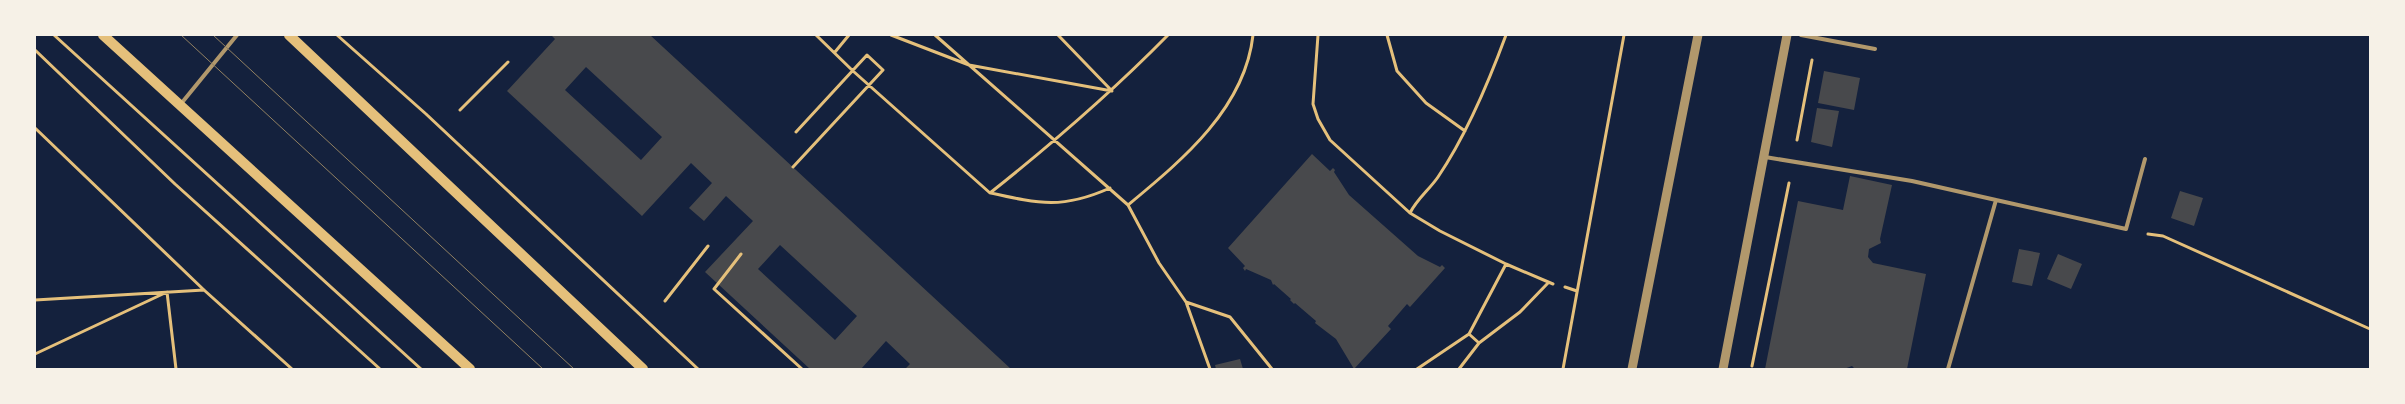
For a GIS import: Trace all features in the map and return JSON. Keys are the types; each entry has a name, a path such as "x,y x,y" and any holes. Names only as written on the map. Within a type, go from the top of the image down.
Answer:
{"main road":[{"path":"104,35 470,369"},
{"path":"289,35 643,369"}],"street":[{"path":"1632,369 1698,35"},
{"path":"1723,369 1787,35"}],"lane":[{"path":"180,105 237,35"},
{"path":"1801,35 1875,49"},
{"path":"1765,157 1794,160 1912,182 2126,229 2145,159"},
{"path":"1948,369 1996,200"}],"path":[{"path":"54,35 420,369"},
{"path":"337,35 426,114 698,369"},
{"path":"816,35 852,71 990,193 1034,203 1063,204 1088,198 1110,188"},
{"path":"835,52 849,35"},
{"path":"891,35 894,38 969,65 1112,91"},
{"path":"934,35 1054,143 1128,205 1159,263 1186,302 1210,369"},
{"path":"1058,35 1112,91"},
{"path":"990,193 1054,143 1112,91 1168,35"},
{"path":"1128,205 1201,138 1226,107 1244,73 1251,52 1253,35"},
{"path":"1318,35 1313,104 1318,119 1330,140 1410,213 1440,231 1506,264 1553,284"},
{"path":"1387,35 1397,71 1426,103 1464,131"},
{"path":"1410,213 1437,178 1464,131 1493,71 1506,35"},
{"path":"1563,369 1624,35"},
{"path":"1752,369 1817,38"},
{"path":"35,50 175,184 380,369"},
{"path":"793,167 883,70 867,55 796,132"},
{"path":"460,110 508,62"},
{"path":"35,128 204,290 292,369"},
{"path":"2126,229 2163,236 2370,329"},
{"path":"665,301 708,246"},
{"path":"741,254 714,289 802,369"},
{"path":"1417,369 1469,334 1506,264"},
{"path":"1459,369 1479,343 1520,312 1548,283"},
{"path":"1565,287 1577,291"},
{"path":"35,300 204,290"},
{"path":"35,354 166,292"},
{"path":"166,292 176,369"},
{"path":"1186,302 1230,317 1272,369"},
{"path":"1469,334 1479,343"}],"building":[{"path":"551,35 650,35 1011,369 905,369 910,364 886,341 861,369 810,369 705,272 753,221 726,196 704,221 689,208 712,183 691,163 642,216 507,91 555,39","holes":["586,67 662,137 641,160 565,90","780,245 857,316 835,340 758,269"]},
{"path":"1824,71 1860,78 1854,110 1818,103"},
{"path":"1817,108 1839,111 1832,147 1811,142"},
{"path":"1312,154 1330,171 1333,168 1349,195 1418,256 1440,267 1442,265 1445,268 1410,307 1407,304 1388,326 1391,329 1354,369 1336,339 1315,323 1316,321 1273,285 1271,280 1246,269 1245,271 1243,268 1245,266 1228,248"},
{"path":"1850,176 1892,185 1880,239 1881,243 1869,249 1868,257 1873,263 1926,274 1907,369 1855,369 1852,366 1844,369 1765,369 1798,201 1843,210"},
{"path":"2180,191 2203,198 2194,226 2171,218"},
{"path":"2019,249 2040,253 2032,286 2012,282"},
{"path":"2058,254 2082,264 2071,289 2047,279"},
{"path":"1240,359 1243,369 1216,369 1215,365"}],"tram line":[{"path":"181,35 543,369"},
{"path":"213,35 574,369"}]}
